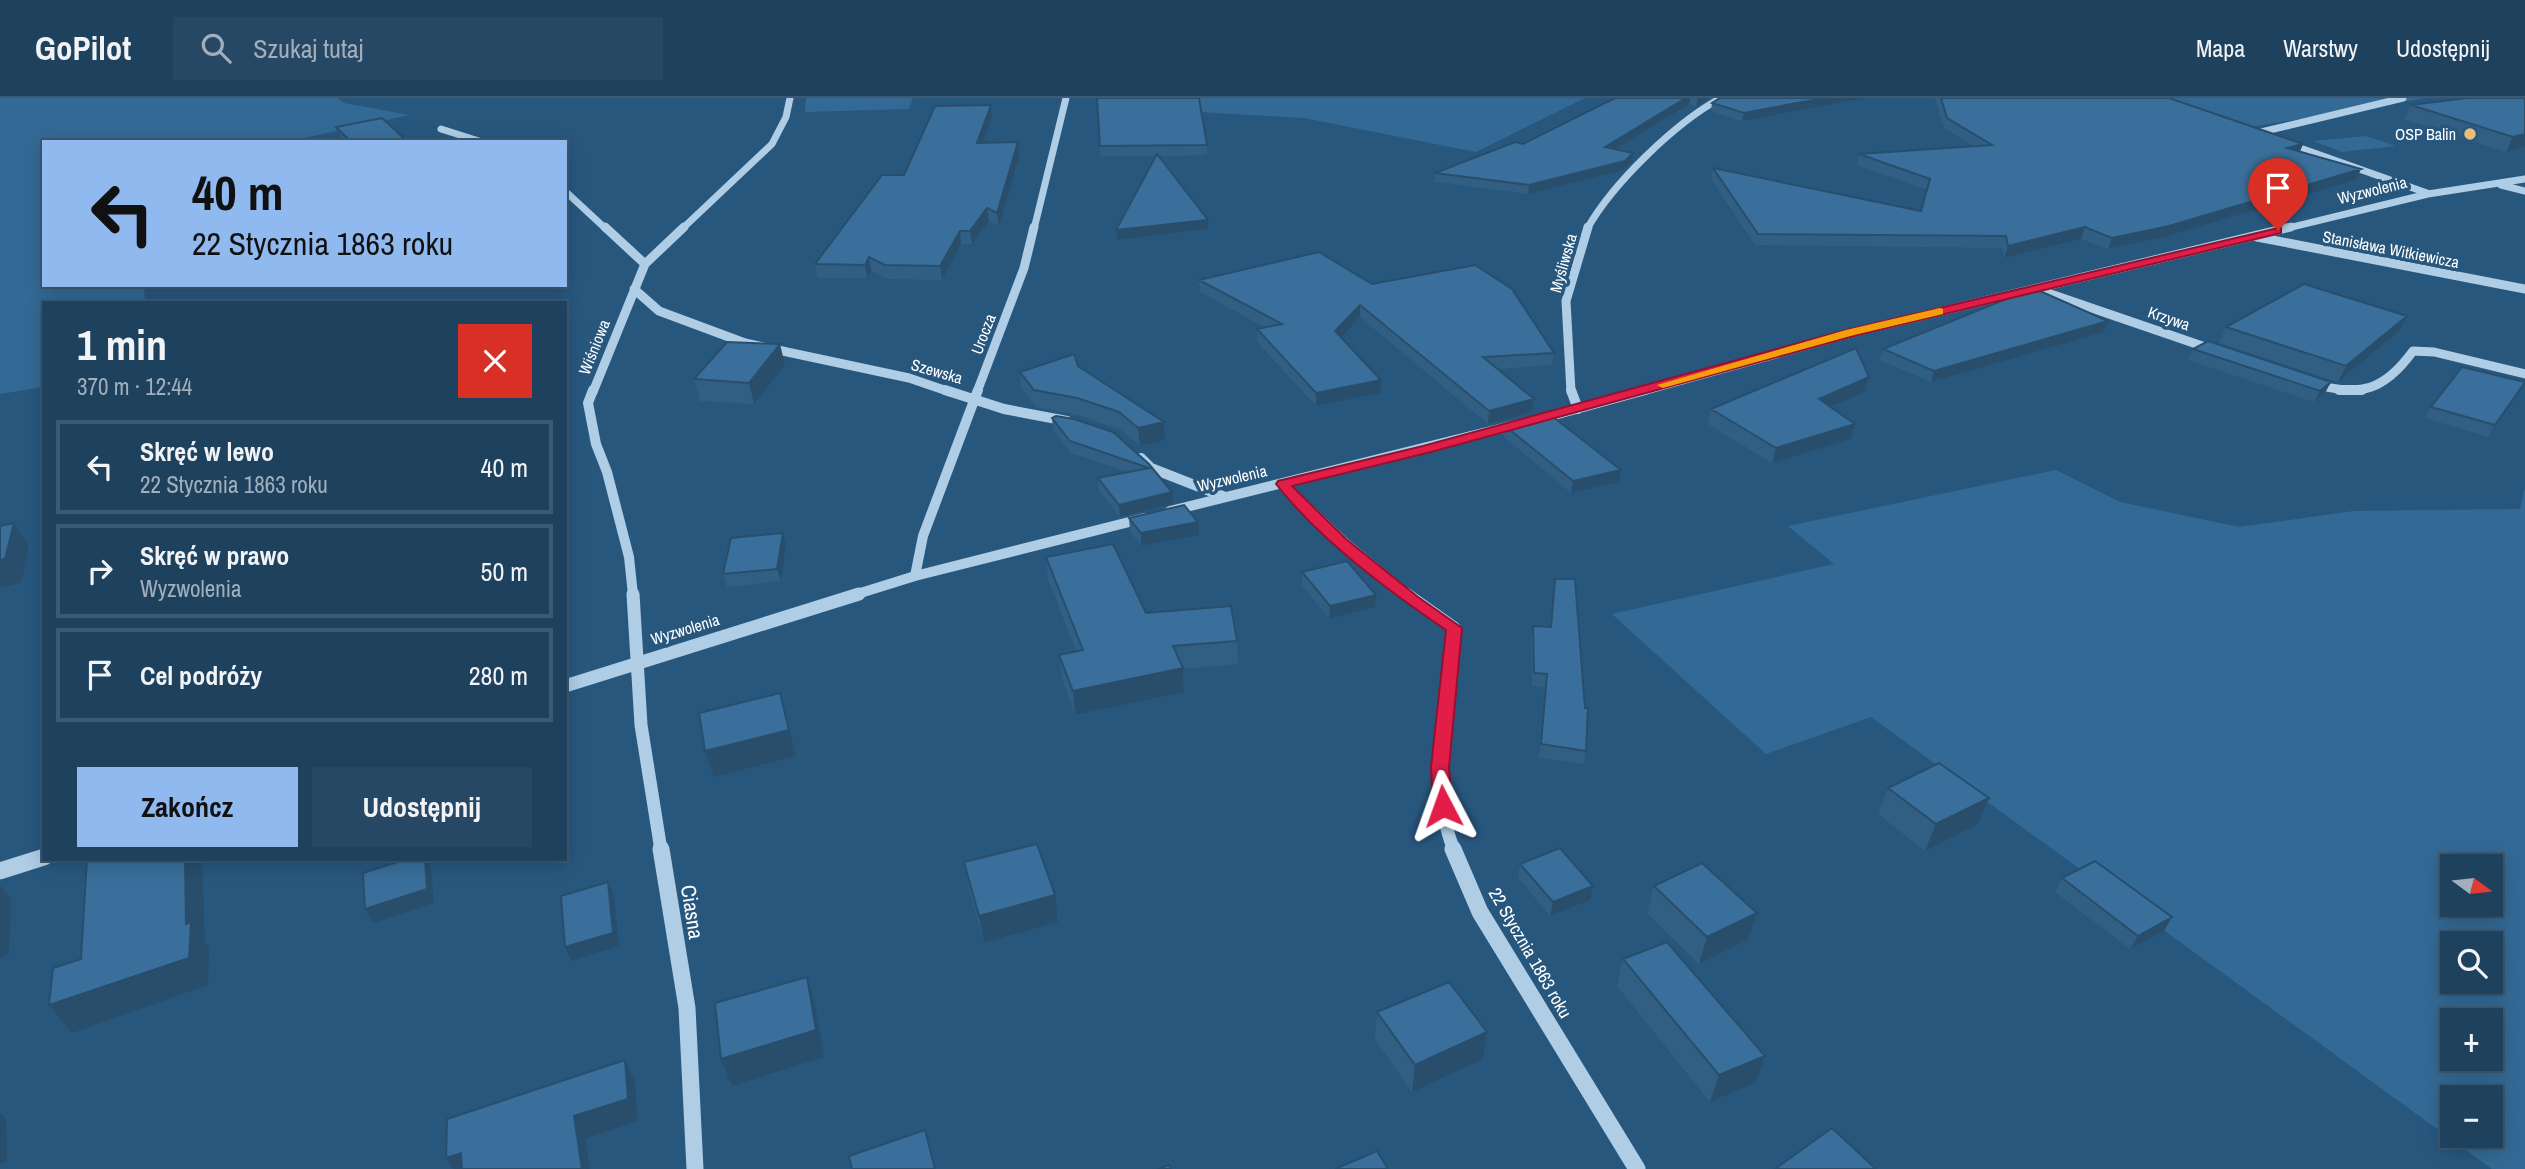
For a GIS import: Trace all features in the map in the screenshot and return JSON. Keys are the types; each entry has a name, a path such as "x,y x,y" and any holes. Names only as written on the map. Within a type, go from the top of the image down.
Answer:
{"street":[{"name":"Wiśniowa","path":"636,663 635,615 629,557 607,471 596,444 588,403 645,264 772,144 786,117 790,98"},
{"name":"Urocza","path":"915,576 923,536 1024,268 1066,98"},
{"name":"Myśliwska","path":"1578,409 1571,395 1566,301 1588,227 1620,184 1695,113 1721,98"},
{"path":"2257,133 2403,98"},
{"path":"2245,128 2270,137"},
{"path":"441,129 476,140"},
{"path":"2284,142 2428,194"},
{"name":"Wyzwolenia","path":"567,685 915,576 1578,409 1850,333 2428,194 2525,179"},
{"path":"2491,183 2525,191"},
{"path":"567,193 645,264"},
{"name":"Stanisława Witkiewicza","path":"2253,237 2525,289"},
{"name":"Szewska","path":"634,289 659,311 745,342 909,378 1004,408 1077,423"},
{"name":"Krzywa","path":"2034,289 2222,353"},
{"path":"2302,380 2344,391 2370,391 2390,378 2413,351 2434,352 2525,374"},
{"path":"1134,453 1151,468 1226,497"},
{"name":"22 Stycznia 1863 roku","path":"1283,484 1340,542 1413,600 1454,628 1440,767 1443,806 1451,843 1480,912 1637,1169"},
{"name":"Ciasna","path":"636,663 641,725 687,1008 695,1169"},
{"path":"0,871 42,858"}],"shaded area":[{"path":"0,98 337,98 344,103 409,115 295,140 42,140 42,287 144,287 145,301 42,301 42,387 0,394"},
{"path":"806,98 913,98 909,109 805,112"},
{"path":"1196,98 1585,98 1476,152 1304,118 1200,112"},
{"path":"2169,98 2426,98 2251,127"},
{"path":"2366,136 2396,146 2342,152 2313,141"},
{"path":"2056,470 2120,502 2239,527 2354,511 2520,509 2525,487 2525,1169 2492,1169 2463,1148 2503,1148 2503,1085 2440,1085 2440,1131 1871,717 1766,754 1612,614 1834,564 1788,526"}],"building":[{"path":"1097,98 1199,98 1207,145 1100,146"},
{"path":"1615,98 1686,98 1605,147 1633,153 1625,161 1529,185 1435,173 1515,142 1523,144"},
{"path":"1720,98 1824,98 1744,113 1712,103"},
{"path":"1941,98 2169,98 2303,144 2287,148 2361,169 2169,226 2112,238 2085,227 2008,246 2006,236 1758,234 1713,168 1921,211 1930,179 1859,154 1992,145 1947,118"},
{"path":"2466,98 2525,98 2525,134 2513,137 2411,105"},
{"path":"991,105 977,143 1018,142 997,213 987,208 970,231 960,231 940,266 885,265 869,257 865,265 815,264 882,175 904,175 935,106"},
{"path":"382,118 406,140 349,140 336,127"},
{"path":"1157,154 1208,220 1116,230"},
{"path":"1319,252 1372,284 1475,265 1512,289 1554,353 1483,357 1534,399 1489,411 1360,305 1335,331 1381,380 1316,393 1257,329 1282,324 1199,280"},
{"path":"2304,284 2407,316 2346,366 2226,327"},
{"path":"2033,288 2108,321 1934,371 1883,349"},
{"path":"2208,341 2331,382 2320,391 2193,349"},
{"path":"727,342 780,344 749,383 694,379"},
{"path":"1856,348 1869,377 1819,399 1855,424 1776,448 1711,409"},
{"path":"1074,354 1078,366 1164,422 1138,428 1119,412 1077,398 1034,390 1020,372"},
{"path":"2462,367 2525,382 2495,425 2431,407"},
{"path":"1548,413 1621,470 1573,481 1504,425"},
{"path":"1056,416 1113,432 1149,464 1172,492 1119,505 1098,478 1149,468 1070,441 1052,418"},
{"path":"1184,505 1198,522 1141,533 1129,518"},
{"path":"14,523 5,559 0,560 0,526"},
{"path":"783,533 777,569 723,574 731,538"},
{"path":"1113,544 1146,613 1231,606 1237,641 1173,646 1183,668 1073,691 1059,655 1083,650 1046,557"},
{"path":"1347,561 1376,595 1330,606 1302,572"},
{"path":"1555,579 1575,579 1585,708 1588,708 1586,751 1541,744 1547,674 1534,673 1533,626 1551,627"},
{"path":"780,693 789,730 705,751 699,713"},
{"path":"1939,763 1989,798 1936,824 1888,788"},
{"path":"1037,844 1055,895 979,916 964,862"},
{"path":"1560,848 1593,886 1553,902 1520,864"},
{"path":"87,861 185,861 186,924 191,922 189,958 49,1005 53,968 81,959"},
{"path":"401,861 425,861 427,889 365,909 363,873"},
{"path":"2095,861 2172,917 2138,936 2062,878"},
{"path":"1702,863 1757,913 1707,937 1654,886"},
{"path":"608,882 613,933 565,947 561,896"},
{"path":"1667,942 1765,1056 1719,1075 1623,959"},
{"path":"807,977 816,1030 721,1059 715,1003"},
{"path":"1449,982 1487,1032 1415,1065 1377,1012"},
{"path":"625,1060 628,1099 574,1116 582,1169 462,1169 461,1153 446,1158 447,1119"},
{"path":"1832,1128 1876,1169 1775,1169"},
{"path":"925,1130 935,1169 852,1169 849,1156"},
{"path":"1377,1151 1388,1169 1335,1169"}],"slow traffic":[{"path":"1663,385 1940,311"}],"place":[{"name":"OSP Balin","path":"2470,134"}],"route":[{"path":"1443,806 1440,767 1454,628 1413,600 1340,542 1283,484 1578,409 1850,333 2278,230"}]}
